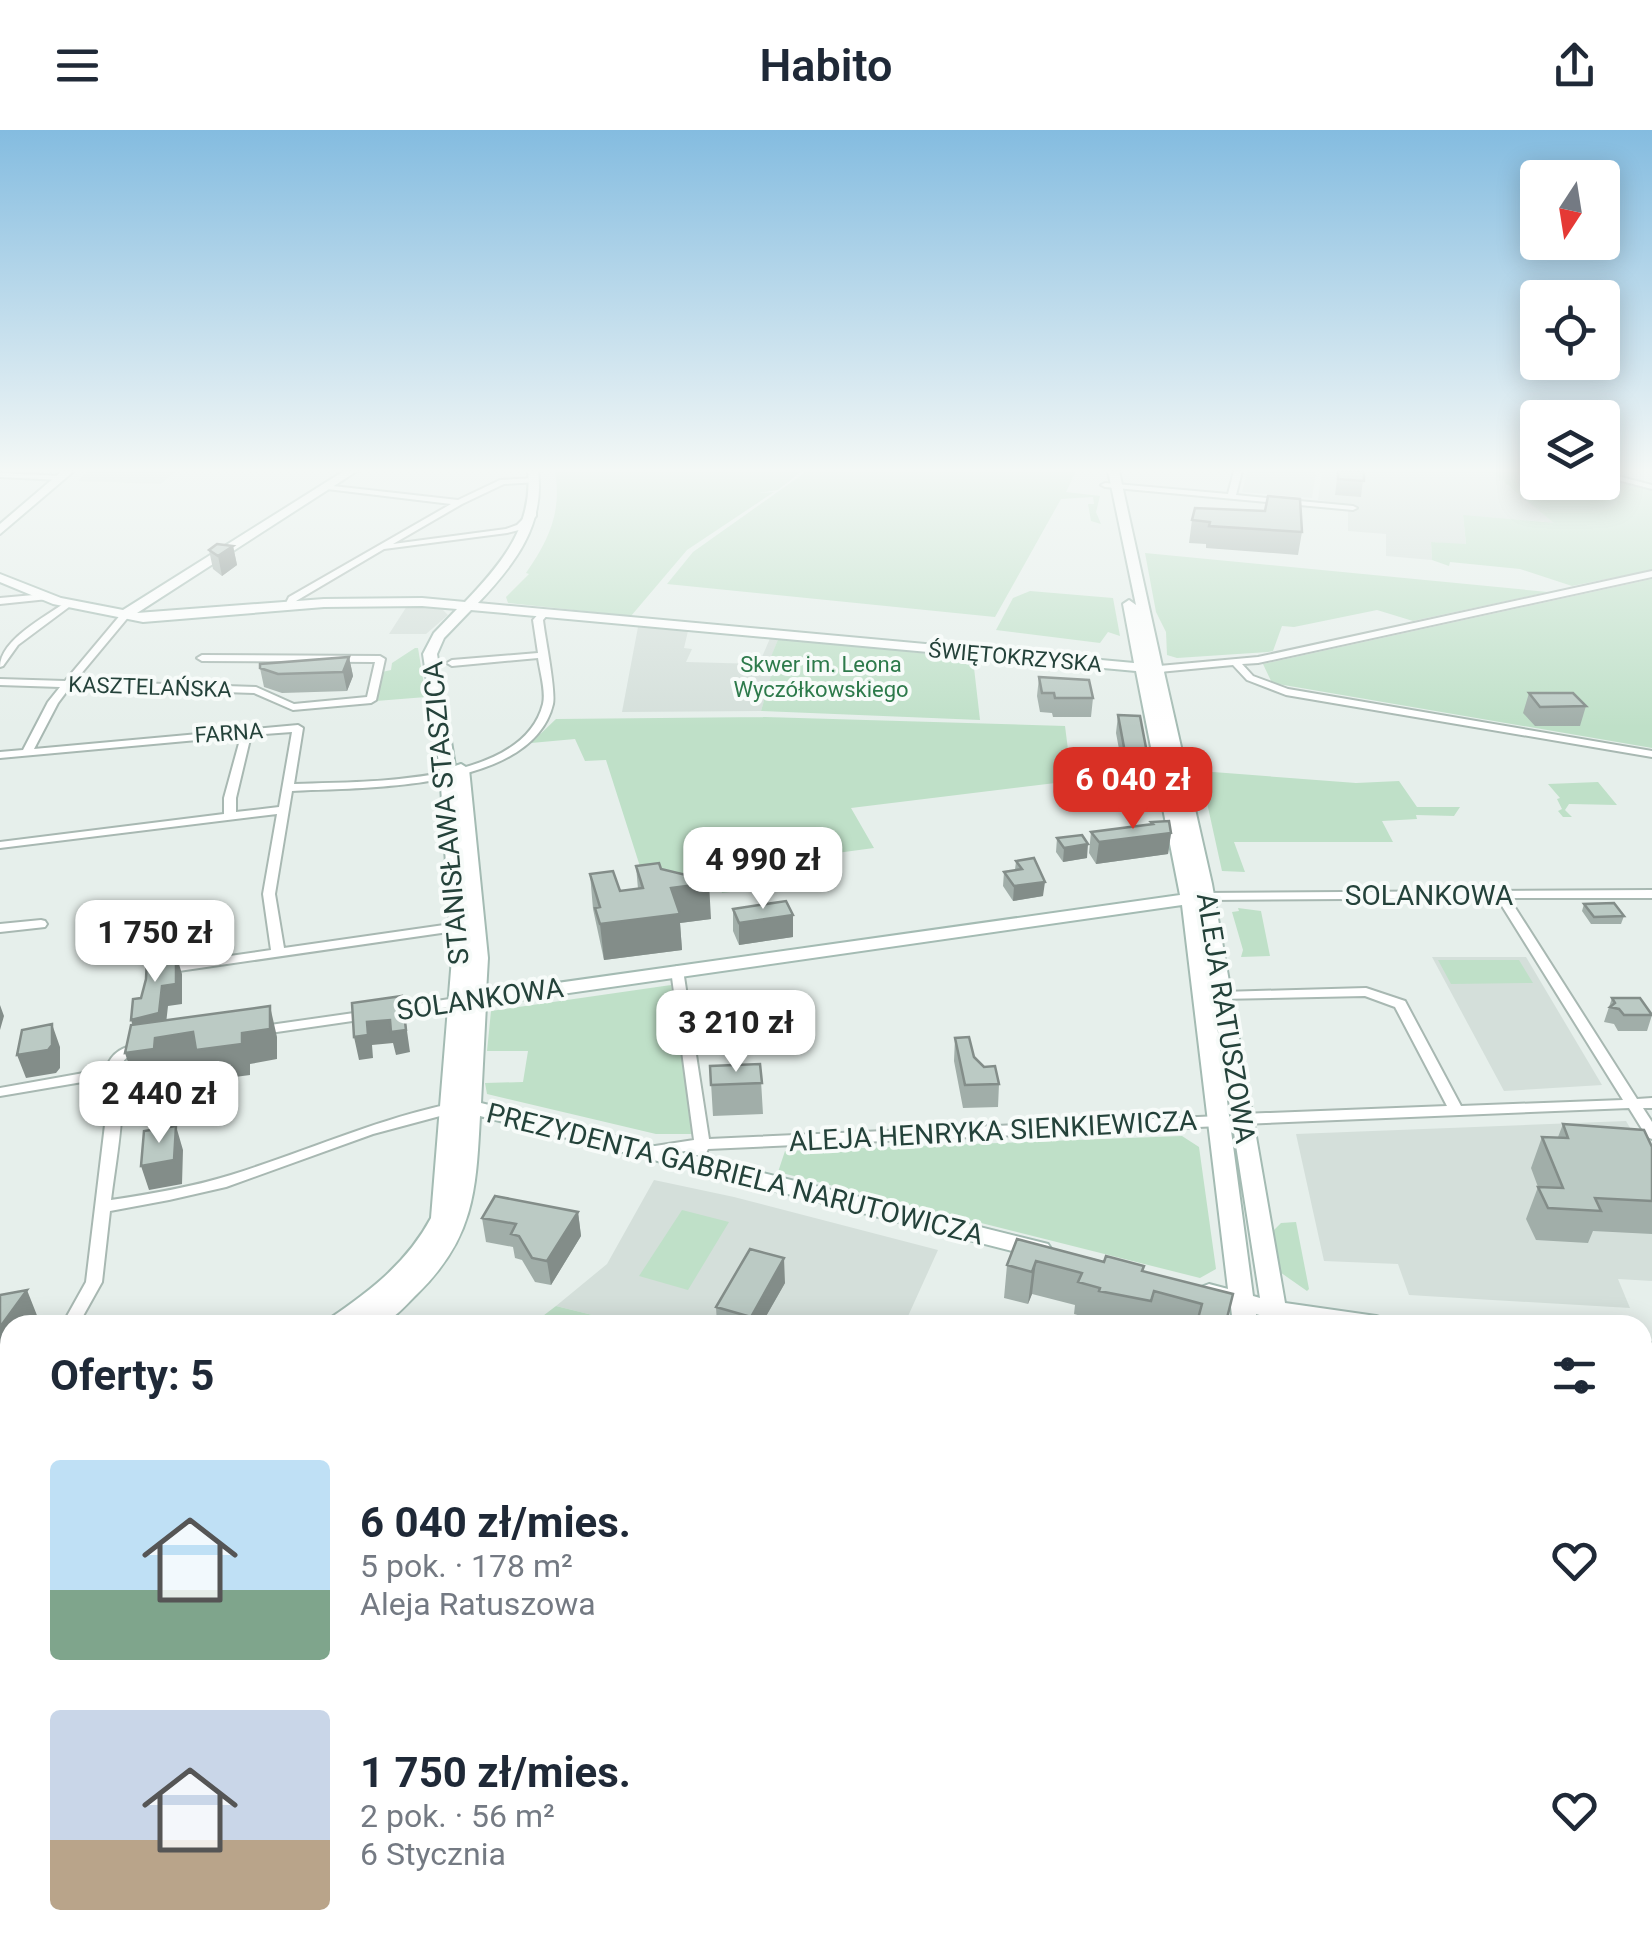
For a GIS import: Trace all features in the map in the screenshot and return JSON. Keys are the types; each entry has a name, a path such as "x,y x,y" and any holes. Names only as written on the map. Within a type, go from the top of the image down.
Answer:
{"street":[{"path":"28,754 53,702 126,616 214,556"},
{"path":"288,607 292,599 363,556"},
{"name":"STANISŁAWA STASZICA","path":"475,606 510,556"},
{"name":"STANISŁAWA STASZICA","path":"351,1315 406,1274 432,1240 442,1218 460,1108 470,1001 468,925 455,775 430,654 438,636 511,576 523,556"},
{"name":"ALEJA RATUSZOWA","path":"1121,556 1140,668 1164,731"},
{"name":"ALEJA RATUSZOWA","path":"1128,556 1159,668 1164,731 1222,996 1244,1313"},
{"name":"ŚWIĘTOKRZYSKA","path":"0,578 45,597 126,616 186,617 400,602 1159,668 1236,662 1652,574"},
{"path":"0,601 45,597"},
{"path":"0,664 15,643 69,604"},
{"path":"287,788 455,775 523,743 544,722 549,702 538,620 544,614"},
{"path":"452,663 542,654"},
{"path":"202,658 380,658 371,700 293,707 287,788 269,894 278,952"},
{"path":"1236,662 1250,678 1286,692 1652,754"},
{"name":"KASZTELAŃSKA","path":"0,682 256,690 294,704 293,707"},
{"name":"FARNA","path":"0,755 294,728"},
{"path":"230,816 230,798 247,732"},
{"path":"0,845 282,810"},
{"name":"SOLANKOWA","path":"247,1032 1198,898 1652,894"},
{"path":"1501,895 1652,1134"},
{"name":"ALEJA RATUSZOWA","path":"1198,898 1231,1120 1274,1315"},
{"path":"0,928 41,924"},
{"path":"154,970 468,925"},
{"path":"677,970 700,1154"},
{"path":"1222,996 1366,992 1400,1004 1458,1111"},
{"path":"76,1315 94,1282 115,1100 111,1073 114,1061 128,1049 152,1046"},
{"path":"0,1092 111,1073"},
{"name":"ALEJA HENRYKA SIENKIEWICZA","path":"700,1154 1231,1120 1652,1103"},
{"name":"STANISŁAWA STASZICA","path":"375,1315 413,1286 447,1243 466,1188 460,1108"},
{"name":"PREZYDENTA GABRIELA NARUTOWICZA","path":"100,1207 187,1193 241,1177 379,1124 460,1108 646,1151 700,1154 1065,1256"},
{"path":"1176,1284 1244,1313"}],"shaded area":[{"path":"1388,556 1432,556 1432,560"},
{"path":"407,606 441,608 448,615 426,634 389,634"},
{"path":"638,627 688,631 684,648 692,649 686,662 759,664 771,636 779,637 769,663 775,665 761,711 622,712"},
{"path":"1432,957 1526,957 1602,1085 1504,1091"},
{"path":"1626,1121 1652,1165 1652,1281 1618,1279 1630,1308 1409,1295 1398,1264 1324,1261 1296,1134"},
{"path":"654,1180 938,1250 909,1315 592,1315 556,1306 607,1264"}],"green space":[{"path":"536,556 682,556 631,616 508,603 506,597 529,574 526,573"},
{"path":"690,556 1029,556 995,617 667,584"},
{"path":"1146,556 1548,592 1413,621 1377,610 1282,626 1273,651 1177,658 1167,655 1166,632 1156,612"},
{"path":"1432,556 1652,556 1652,570 1572,586 1520,569 1450,562 1449,566 1432,560"},
{"path":"1652,579 1652,748 1272,683 1263,664"},
{"path":"1030,591 1113,598 1120,636 1108,632 1100,643 996,630 1013,598"},
{"name":"Skwer im. Leona Wyczółkowskiego","path":"779,637 973,659 980,720 761,711 774,665 768,664"},
{"path":"415,648 426,697 376,701 382,672 391,670 392,663"},
{"path":"765,717 1065,726 1072,781 851,808 874,848 644,879 606,760 585,761 575,739 531,743 556,719"},
{"path":"1200,771 1356,783 1399,781 1417,807 1460,807 1454,816 1416,815 1417,819 1382,821 1393,842 1234,842 1245,872 1222,871"},
{"path":"1598,782 1617,805 1569,804 1565,810 1572,817 1563,817 1558,811 1562,809 1557,799 1560,798 1548,784"},
{"path":"791,864 799,884 722,893 715,873"},
{"path":"1238,908 1261,911 1270,956 1241,957 1243,950 1232,912 1239,911"},
{"path":"1438,960 1519,960 1533,983 1451,984"},
{"path":"671,985 696,1134 656,1134 487,1094 485,1083 523,1082 528,1051 487,1051 491,1011"},
{"path":"1182,1136 1199,1147 1216,1269 1200,1278 778,1172 785,1151"},
{"path":"682,1210 729,1222 688,1290 639,1276"},
{"path":"1296,1222 1307,1291 1277,1270 1271,1233 1281,1223"},
{"path":"556,1306 592,1315 544,1315"}],"building":[{"path":"349,657 343,672 278,674 260,668 260,664"},
{"path":"1039,677 1089,680 1093,698 1055,698 1054,693 1042,693"},
{"path":"1529,693 1573,693 1586,706 1540,707"},
{"path":"1118,715 1140,716 1151,774 1129,774"},
{"path":"1169,821 1171,833 1099,842 1091,832 1151,822"},
{"path":"1082,835 1088,844 1064,848 1057,838"},
{"path":"1034,858 1045,882 1014,886 1004,872 1022,869 1016,861"},
{"path":"659,863 661,869 686,875 705,873 709,883 671,888 680,914 600,924 595,908 600,907 590,874 613,871 620,891 643,888 636,866"},
{"path":"786,901 793,915 739,923 733,909"},
{"path":"1614,903 1624,916 1594,917 1584,904"},
{"path":"176,954 176,984 162,986 159,1013 131,1020 133,999 141,998 146,979 147,958"},
{"path":"402,996 406,1030 391,1032 390,1020 367,1022 368,1035 354,1037 352,1003"},
{"path":"1612,998 1640,998 1652,1015 1624,1015 1610,1007 1615,1003"},
{"path":"270,1006 270,1029 242,1033 242,1044 196,1050 193,1032 155,1038 154,1049 125,1053 131,1025"},
{"path":"52,1024 52,1045 48,1050 17,1055 22,1030"},
{"path":"969,1037 974,1057 984,1067 995,1066 999,1084 965,1085 955,1038"},
{"path":"760,1064 762,1083 711,1085 710,1066"},
{"path":"1563,1124 1644,1130 1652,1147 1652,1201 1595,1198 1601,1211 1548,1208 1538,1187 1563,1188 1542,1137 1568,1138"},
{"path":"176,1126 174,1160 141,1166 144,1131"},
{"path":"495,1196 578,1212 547,1261 532,1258 519,1236 511,1234 516,1224 482,1218"},
{"path":"1017,1239 1104,1262 1106,1256 1144,1266 1142,1271 1233,1294 1228,1315 1199,1315 1202,1304 1154,1291 1151,1301 1099,1291 1100,1288 1078,1282 1082,1273 1036,1261 1032,1272 1007,1265"},
{"path":"750,1249 784,1258 752,1315 716,1307"},
{"path":"27,1290 9,1315 0,1315 0,1295"}]}
